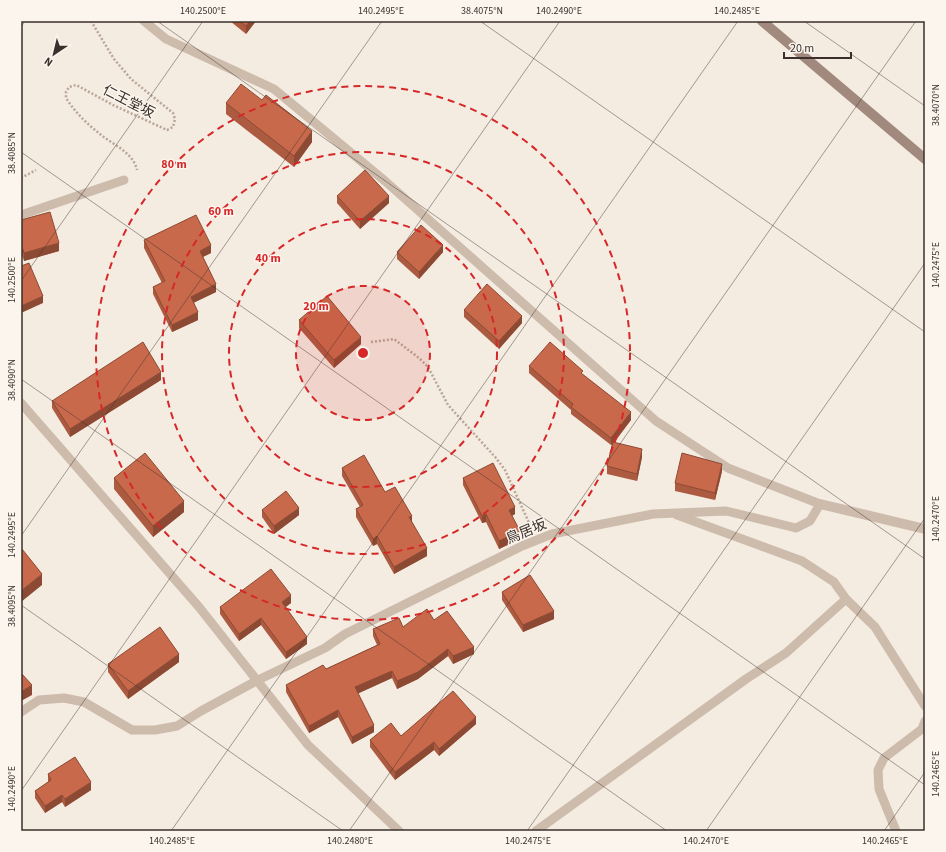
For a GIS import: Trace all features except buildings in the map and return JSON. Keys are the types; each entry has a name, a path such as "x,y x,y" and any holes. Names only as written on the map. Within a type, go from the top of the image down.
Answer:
{"main road":[{"path":"762,21 925,159"}],"street":[{"path":"820,504 925,529"}],"lane":[{"path":"144,21 166,39 274,89 390,186 656,421 728,468 820,504"},
{"path":"21,215 124,180"},
{"path":"21,403 199,607 258,680 286,720 308,746 399,831"},
{"name":"鳥居坂","path":"21,712 39,700 64,698 84,702 132,730 155,730 177,726 258,680 325,648 345,634 552,534 653,514 726,511 796,528 810,521 820,504"},
{"path":"672,513 802,561 834,582 846,599 875,627 925,706"},
{"path":"536,831 746,679 786,653 846,599"},
{"path":"896,831 879,789 878,770 884,758 922,729 925,721"}],"path":[{"name":"仁王堂坂","path":"91,21 114,59 131,79 173,113 175,119 174,127 167,130 113,105 76,85 70,87 66,92 66,98 70,105 88,124 114,145 127,153 135,163 137,171 124,180"},
{"path":"21,178 36,170"},
{"path":"371,342 394,339 419,358 428,367 448,405 472,430 505,470 537,540"}]}
